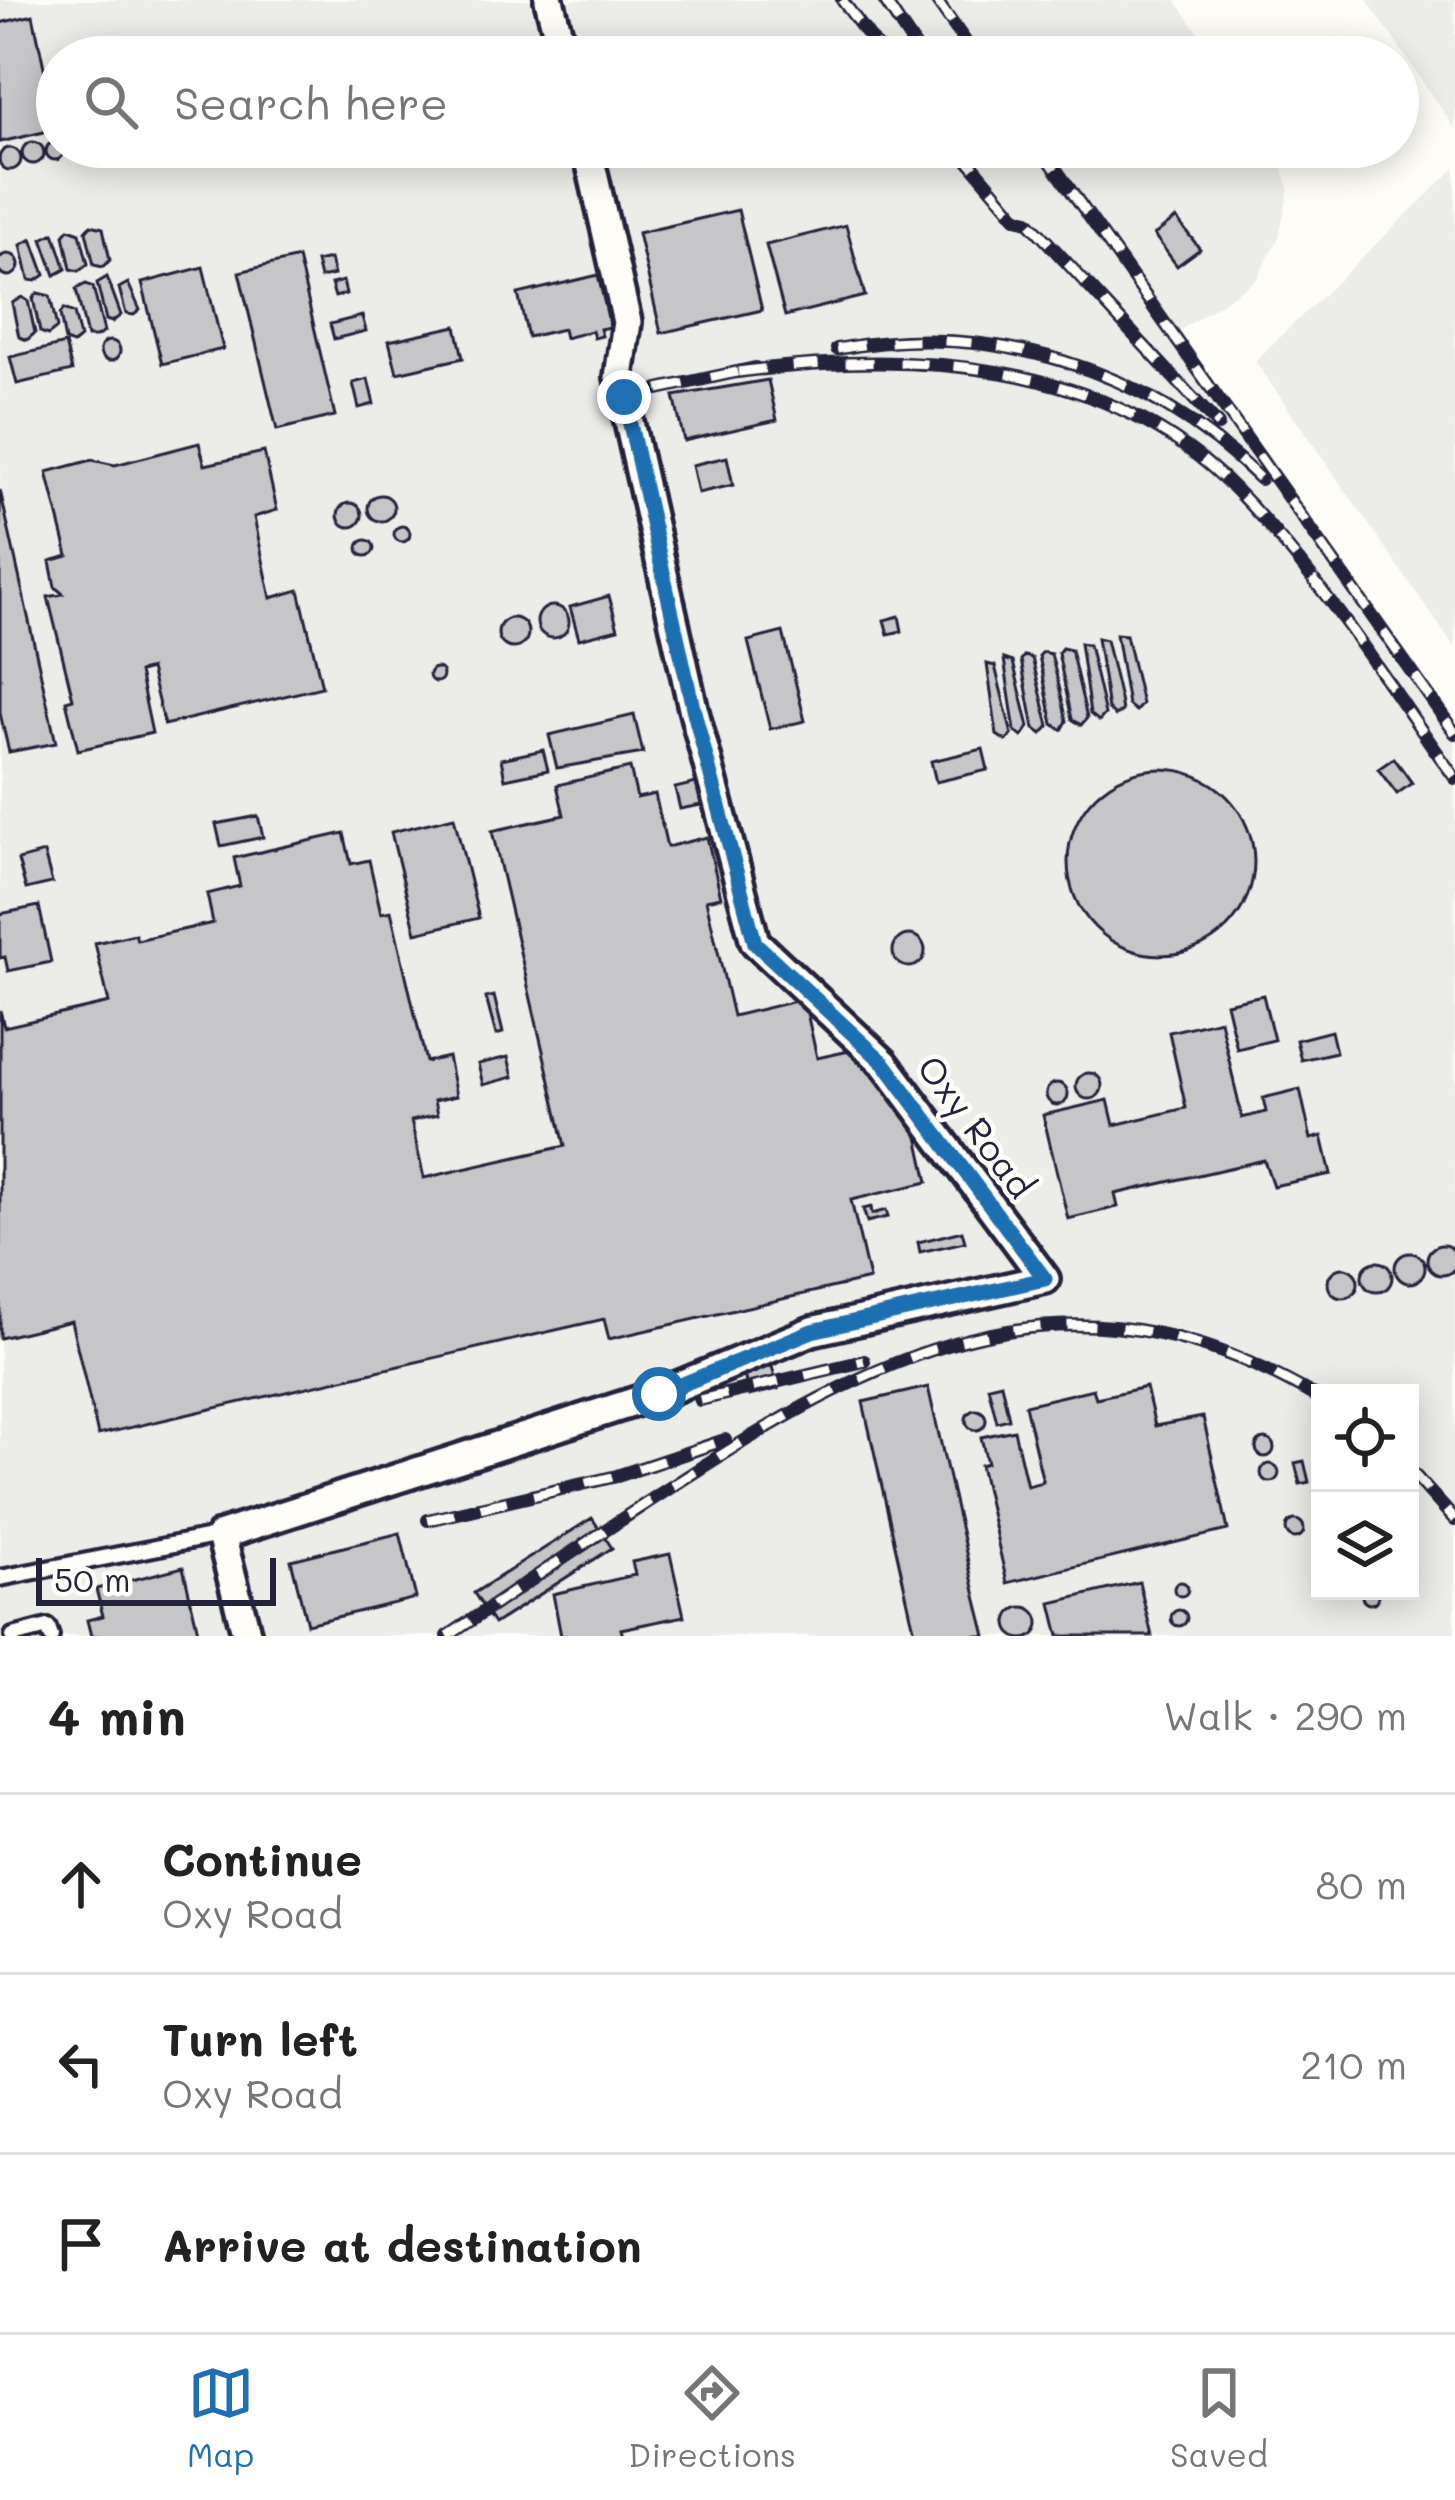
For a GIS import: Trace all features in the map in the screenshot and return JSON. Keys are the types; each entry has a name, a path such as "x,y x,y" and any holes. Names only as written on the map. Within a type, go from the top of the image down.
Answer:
{"street":[{"path":"549,0 558,36"},
{"name":"Oxy Road","path":"221,1535 659,1394 812,1331 1045,1279 884,1063 755,943 693,708 620,377 627,322 592,168"},
{"path":"221,1535 247,1636"}],"lane":[{"name":"Oxy Road","path":"1,1573 221,1535"},
{"path":"13,1636 49,1627 51,1636"}],"shaded area":[{"path":"0,0 1175,0 1201,36 36,36 36,168 1283,168 1289,188 1279,237 1257,279 1173,335 1455,733 1455,1636 0,1636"},
{"path":"1367,0 1455,0 1455,129 1419,76 1419,36 1392,36"},
{"path":"1455,168 1455,648 1255,361"}],"building":[{"path":"33,15 37,36 36,134 0,142 0,23"},
{"path":"33,142 36,163 33,164 22,153"},
{"path":"10,148 21,159 10,170 -1,159"},
{"path":"738,210 762,310 661,333 638,233"},
{"path":"1176,218 1200,249 1177,266 1154,235"},
{"path":"91,225 103,228 110,260 103,267 94,265 86,231"},
{"path":"846,225 865,296 785,316 766,245"},
{"path":"69,229 80,233 88,264 79,271 71,269 64,235"},
{"path":"54,233 66,269 55,275 42,239"},
{"path":"32,239 45,275 36,281 29,280 21,245"},
{"path":"0,257 16,257 16,273 0,273"},
{"path":"298,258 335,416 277,430 239,272"},
{"path":"330,259 334,275 320,278 316,262"},
{"path":"203,267 223,349 162,364 142,283"},
{"path":"598,275 610,327 600,329 602,336 594,338 592,331 565,338 563,329 528,337 518,294"},
{"path":"107,277 121,315 112,322 106,320 97,283"},
{"path":"343,281 346,294 335,297 331,284"},
{"path":"128,283 140,310 134,315 126,314 119,288"},
{"path":"86,284 93,287 104,332 96,337 87,337 76,289"},
{"path":"38,293 50,296 57,328 48,335 40,332 33,298"},
{"path":"22,297 28,301 35,333 27,340 19,337 12,303"},
{"path":"64,309 74,313 80,338 73,344 65,341 60,314"},
{"path":"362,316 366,331 334,339 330,324"},
{"path":"456,326 463,358 397,373 389,341"},
{"path":"110,341 120,351 110,361 100,351"},
{"path":"65,344 72,371 17,384 10,357"},
{"path":"368,379 374,404 359,408 353,383"},
{"path":"768,380 777,420 684,441 674,396"},
{"path":"199,443 205,465 264,452 277,510 254,517 271,598 299,590 322,687 164,725 150,669 139,672 152,733 78,750 66,701 73,699 48,597 63,594 55,587 50,561 68,556 47,472 92,460 115,465"},
{"path":"727,457 733,485 698,493 692,465"},
{"path":"0,490 56,743 9,752 0,713"},
{"path":"381,495 394,508 381,521 368,508"},
{"path":"350,503 359,506 359,524 350,527 341,524 338,515 341,506"},
{"path":"402,526 410,534 402,542 394,534"},
{"path":"366,540 374,548 366,556 358,548"},
{"path":"609,596 618,629 579,639 570,607"},
{"path":"553,606 564,611 569,622 564,633 553,638 542,633 537,622 542,611"},
{"path":"899,616 902,631 888,634 884,620"},
{"path":"513,618 528,633 513,648 498,633"},
{"path":"783,632 805,721 770,729 748,641"},
{"path":"1116,634 1126,635 1142,704 1136,711 1128,705"},
{"path":"1097,638 1106,640 1120,699 1122,711 1115,716 1108,709"},
{"path":"1080,643 1089,645 1105,714 1099,721 1090,714"},
{"path":"1062,648 1071,650 1087,718 1081,725 1072,719 1058,653"},
{"path":"1051,654 1060,690 1067,721 1062,730 1053,724 1039,656"},
{"path":"1024,656 1032,658 1049,726 1042,734 1034,728"},
{"path":"1004,659 1013,662 1029,727 1022,737 1015,731"},
{"path":"987,664 995,666 1012,735 1006,741 997,735"},
{"path":"436,668 443,675 436,682 429,675"},
{"path":"634,715 643,753 557,768 549,735"},
{"path":"983,749 988,770 936,782 931,761"},
{"path":"543,750 548,770 505,779 501,759"},
{"path":"1394,758 1412,783 1397,794 1378,769"},
{"path":"630,768 637,798 655,794 667,847 707,837 721,897 706,900 733,1016 804,999 817,1058 854,1050 916,1128 928,1182 851,1200 869,1279 609,1339 604,1319 98,1435 71,1321 0,1338 0,1010 4,1027 109,1003 95,943 135,934 137,940 213,923 207,894 240,886 234,858 344,833 351,864 369,860 381,913 391,911 426,1062 448,1057 456,1096 434,1101 437,1115 411,1121 424,1178 565,1146 492,831 564,815 557,785"},
{"path":"1161,769 1197,776 1227,796 1247,826 1254,862 1247,898 1227,928 1197,948 1161,955 1125,948 1095,928 1075,898 1068,862 1075,826 1095,796 1125,776"},
{"path":"696,783 701,805 680,809 675,788"},
{"path":"258,816 263,837 221,846 216,824"},
{"path":"454,817 479,918 416,933 391,832"},
{"path":"44,853 52,883 26,889 18,860"},
{"path":"39,906 51,962 8,971 5,957 0,958 0,914"},
{"path":"909,935 920,940 925,951 920,962 909,967 898,962 893,951 898,940"},
{"path":"1263,995 1274,1040 1237,1049 1226,1003"},
{"path":"494,996 503,1033 496,1035 486,998"},
{"path":"1220,1020 1242,1118 1266,1112 1263,1098 1300,1089 1311,1139 1322,1136 1331,1174 1273,1186 1264,1160 1115,1194 1118,1207 1068,1219 1043,1115 1108,1100 1114,1125 1186,1108 1169,1032"},
{"path":"1331,1031 1336,1052 1301,1060 1296,1040"},
{"path":"508,1057 513,1077 483,1085 478,1064"},
{"path":"1089,1073 1102,1086 1089,1099 1076,1086"},
{"path":"1057,1083 1068,1094 1057,1105 1046,1094"},
{"path":"871,1207 872,1214 886,1210 888,1217 867,1222 863,1209"},
{"path":"962,1231 965,1242 920,1252 918,1242"},
{"path":"1442,1245 1453,1249 1453,1271 1442,1275 1431,1271 1427,1260 1431,1249"},
{"path":"1410,1253 1421,1257 1425,1268 1421,1279 1410,1283 1399,1279 1395,1268 1399,1257"},
{"path":"1377,1262 1388,1266 1392,1277 1388,1288 1377,1292 1366,1288 1362,1277 1366,1266"},
{"path":"1343,1268 1354,1272 1358,1283 1354,1294 1343,1298 1332,1294 1328,1283 1332,1272"},
{"path":"770,1359 778,1389 749,1396 742,1366"},
{"path":"1001,1383 1009,1419 997,1422 988,1386"},
{"path":"928,1387 986,1636 916,1636 911,1616 863,1402"},
{"path":"1146,1387 1155,1426 1203,1417 1228,1530 1007,1583 980,1465 987,1463 981,1437 1014,1430 1027,1486 1043,1482 1025,1405 1093,1389 1096,1398"},
{"path":"976,1410 986,1420 976,1430 966,1420"},
{"path":"1265,1439 1274,1448 1265,1457 1256,1448"},
{"path":"1304,1461 1309,1482 1300,1484 1295,1463"},
{"path":"1270,1464 1279,1473 1270,1482 1261,1473"},
{"path":"592,1518 612,1548 494,1624 474,1593"},
{"path":"1295,1520 1304,1529 1295,1538 1286,1529"},
{"path":"400,1533 416,1598 307,1624 291,1560"},
{"path":"670,1554 684,1616 621,1629 623,1636 561,1636 553,1594 635,1575 632,1562"},
{"path":"183,1567 199,1636 91,1636 87,1620 103,1616 96,1589"},
{"path":"1139,1582 1152,1636 1059,1636 1051,1603"},
{"path":"1181,1582 1188,1589 1181,1596 1174,1589"},
{"path":"1017,1608 1029,1608 1038,1617 1038,1629 1032,1636 1014,1636 1008,1629 1008,1617"},
{"path":"1179,1610 1187,1618 1179,1626 1171,1618"}],"railway":[{"path":"842,0 869,36"},
{"path":"884,0 908,36"},
{"path":"936,0 961,36"},
{"path":"975,168 1017,218 1028,221 1218,425"},
{"path":"1055,168 1455,733"},
{"path":"837,349 953,341 1065,361 1118,381 1168,408 1216,440 1260,479"},
{"path":"738,372 869,362 936,364 1065,388 1126,412 1182,445 1265,521 1350,628 1455,778"},
{"path":"658,389 755,368"},
{"path":"448,1636 783,1418 858,1379 932,1350 1005,1331 1080,1325 1157,1333 1236,1357 1311,1394"},
{"path":"700,1400 864,1361"},
{"path":"428,1520 617,1476 725,1440"},
{"path":"1419,1480 1455,1520"}],"route":[{"path":"624,397 693,708 755,943 884,1063 1045,1279 812,1331 659,1394"}]}
